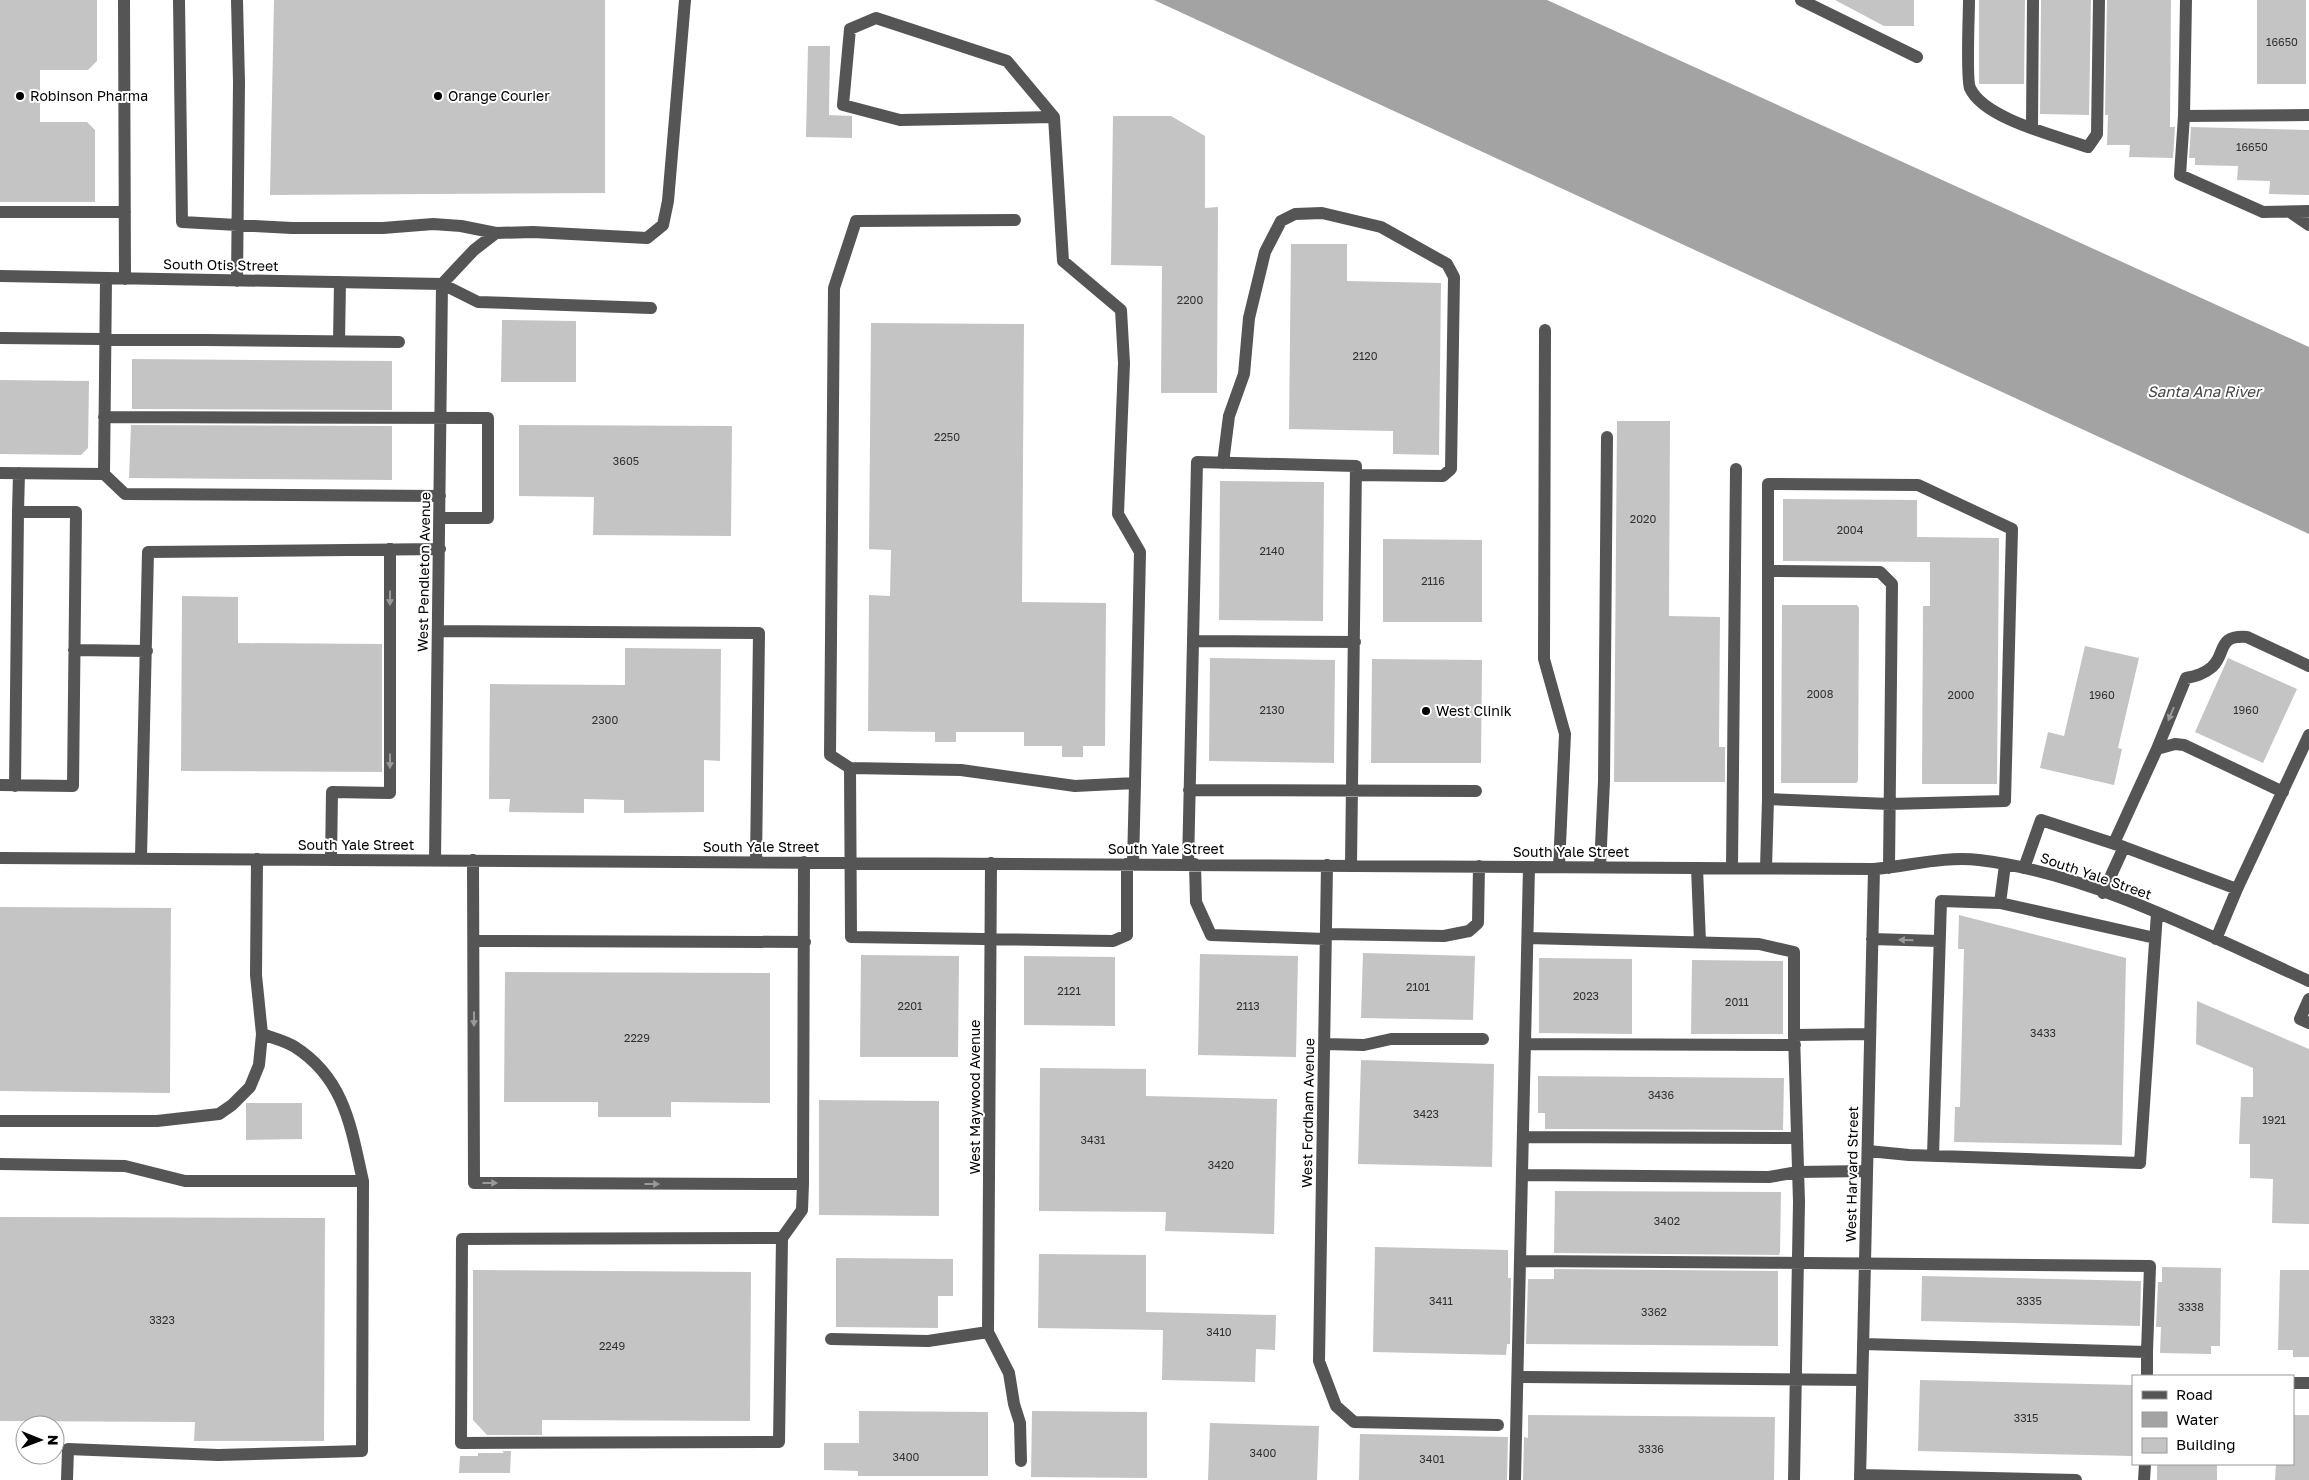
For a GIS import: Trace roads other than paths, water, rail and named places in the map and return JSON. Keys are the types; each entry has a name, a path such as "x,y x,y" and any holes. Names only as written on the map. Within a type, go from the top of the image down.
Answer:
{"street":[{"path":"124,0 125,278"},
{"path":"179,0 182,222 292,228 374,228 433,224 461,226 496,233 533,232 647,238 662,225 668,201 685,0"},
{"path":"237,0 239,82 237,280"},
{"path":"1802,0 1917,57"},
{"path":"1969,0 1970,87 1980,102 2006,117 2088,147 2097,134 2099,0"},
{"path":"2032,127 2033,0"},
{"path":"2186,0 2184,116 2180,175 2263,212 2309,211"},
{"path":"850,768 849,863 851,937 1113,941 1127,934 1135,783 1140,552 1118,514 1124,363 1121,310 1063,261 1054,117 1007,61 876,18 850,29 843,105 900,120 1054,117"},
{"path":"2184,116 2309,115"},
{"path":"0,212 125,212"},
{"path":"2290,212 2309,226"},
{"path":"1223,463 1229,416 1244,374 1249,318 1265,252 1281,221 1295,214 1322,213 1381,227 1447,264 1454,277 1451,469 1444,476 1356,475"},
{"path":"1015,220 856,221 834,288 830,755 850,768 961,770 1075,786 1135,783"},
{"path":"496,233 474,250 442,284 478,302 651,308"},
{"name":"South Otis Street","path":"0,276 442,284"},
{"path":"104,474 106,278"},
{"path":"339,341 340,282"},
{"name":"West Pendleton Avenue","path":"435,860 442,284"},
{"path":"1545,330 1544,659 1565,734 1559,866"},
{"path":"0,338 400,342"},
{"path":"104,417 441,416 488,418 488,518 440,518"},
{"path":"1600,867 1604,781 1607,437"},
{"path":"1351,866 1356,466 1196,462 1190,790 1192,865 1196,902 1211,935 1326,937 1444,936 1469,931 1478,923 1479,866"},
{"path":"1732,868 1736,469"},
{"path":"0,473 104,474 125,494 440,496"},
{"path":"16,786 18,473"},
{"path":"1766,868 1768,799 1768,484 1918,485 2012,529 2005,800 1889,804 1768,799"},
{"path":"0,786 73,786 76,512 18,512"},
{"path":"141,858 148,552 440,549"},
{"path":"331,860 332,792 390,793 390,550"},
{"path":"1768,571 1880,572 1892,584 1890,868"},
{"path":"439,631 759,633 756,862"},
{"path":"2103,893 2119,845 2156,749 2186,678 2200,675 2213,666 2222,645 2236,636 2247,637 2309,666"},
{"path":"1193,641 1354,642"},
{"path":"74,650 147,651"},
{"path":"2216,939 2237,889 2309,735"},
{"path":"2156,749 2175,744 2184,745 2283,792"},
{"path":"1190,790 1476,791"},
{"path":"2024,868 2041,820 2119,845 2237,889"},
{"name":"South Yale Street","path":"0,858 1874,869 1890,868 1917,862 1978,860 2040,871 2103,893 2157,913 2309,981"},
{"path":"0,1121 147,1121 219,1114 232,1106 250,1087 259,1065 262,1034 256,975 257,859"},
{"path":"473,860 474,1183 803,1184"},
{"path":"782,1238 462,1239 461,1442 779,1442 782,1238 802,1210 804,862"},
{"name":"West Maywood Avenue","path":"988,1332 991,863"},
{"name":"West Fordham Avenue","path":"1327,865 1319,1360 1336,1406 1354,1422 1498,1425"},
{"path":"2000,903 2005,865"},
{"path":"1515,1480 1529,867"},
{"path":"1697,868 1700,942"},
{"name":"West Harvard Street","path":"1860,1478 1874,869"},
{"path":"1933,1156 1941,901 2000,903 2155,938"},
{"path":"1868,1151 1933,1156 2140,1163 2157,913"},
{"path":"1528,938 1759,944 1794,952 1794,1040 1798,1172 1794,1480"},
{"path":"1872,939 1939,941"},
{"path":"474,941 805,942"},
{"path":"2309,999 2300,1019 2309,1023"},
{"path":"67,1480 68,1450 218,1455 362,1452 363,1181 344,1105 319,1066 294,1046 262,1034"},
{"path":"1526,1044 1794,1040 1870,1034"},
{"path":"1325,1044 1364,1045 1392,1039 1482,1039"},
{"path":"1524,1137 1797,1138"},
{"path":"0,1164 125,1166 184,1181 363,1181"},
{"path":"1523,1175 1769,1177 1798,1172 1867,1171"},
{"path":"1520,1261 1798,1264 1865,1262 2150,1266 2146,1375"},
{"path":"831,1339 928,1341 988,1332 1009,1373 1014,1404 1020,1423 1021,1461"},
{"path":"1863,1344 2147,1352"},
{"path":"1518,1377 1862,1380"},
{"path":"2294,1383 2309,1383"},
{"path":"2144,1480 2145,1465"},
{"path":"1860,1478 2076,1480"}],"water":[{"name":"Santa Ana River","path":"1154,0 1547,0 2309,347 2309,534"}],"place":[{"name":"Robinson Pharma","path":"20,96"},
{"name":"Orange Courier","path":"438,96"},
{"name":"West Clinik","path":"1426,711"}]}
